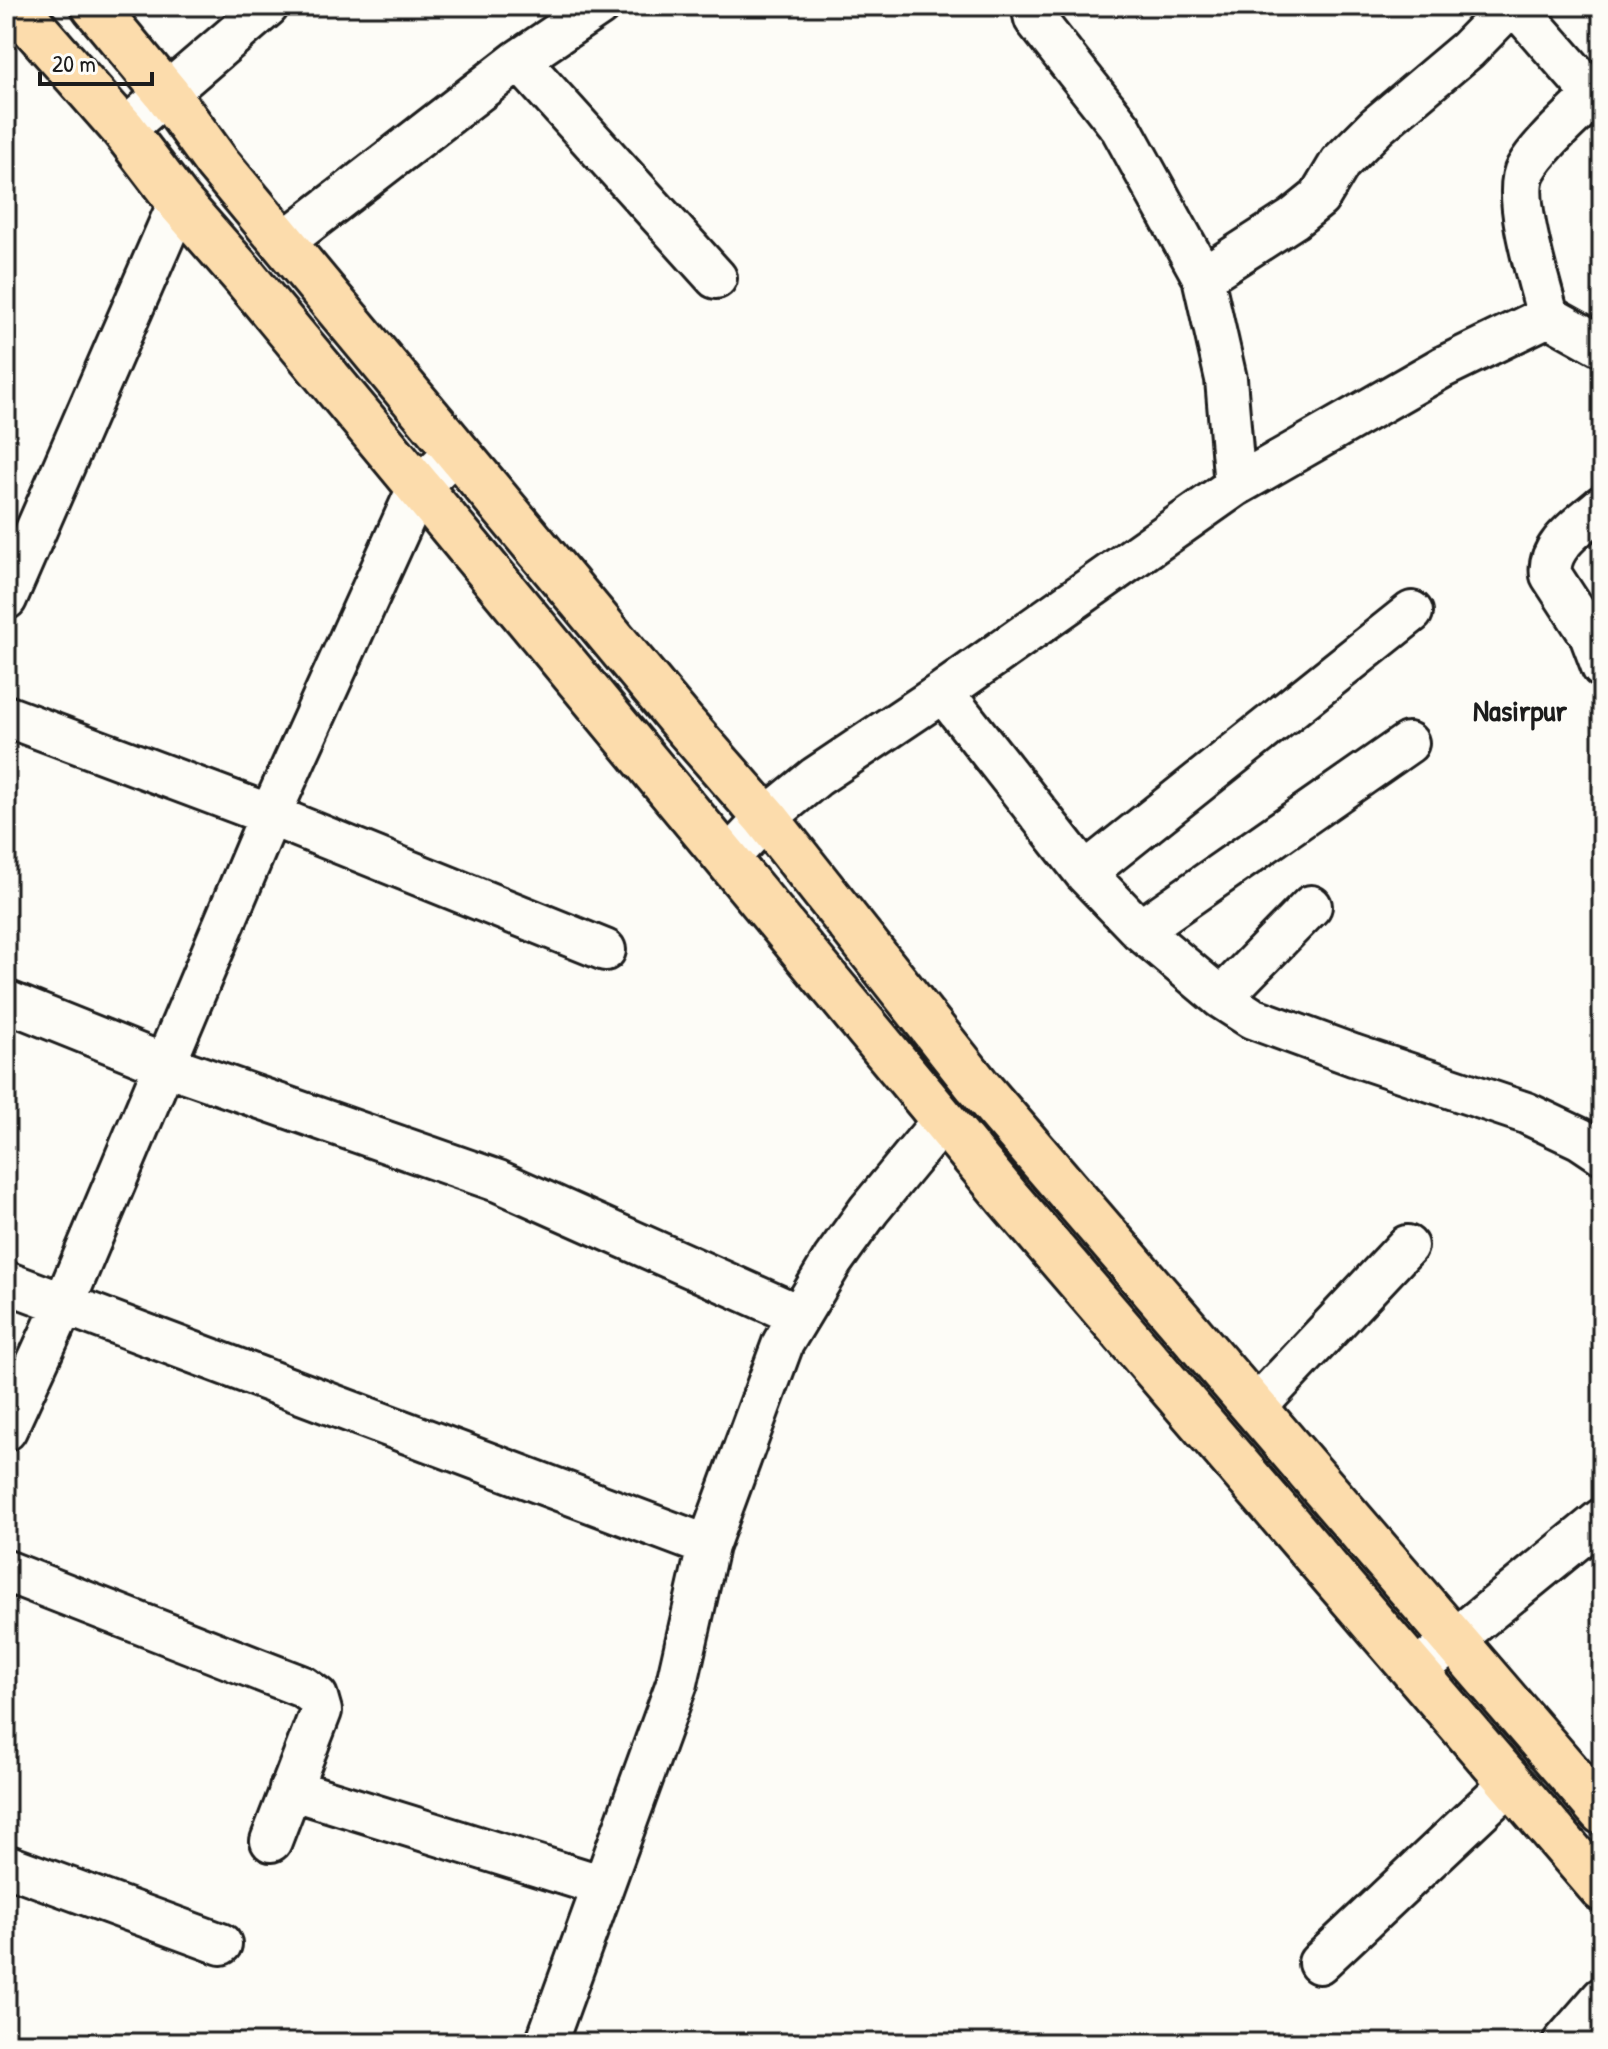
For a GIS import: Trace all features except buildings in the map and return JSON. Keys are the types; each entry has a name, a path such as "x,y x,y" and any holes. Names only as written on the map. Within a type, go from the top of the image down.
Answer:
{"main road":[{"path":"15,6 124,130 179,202 243,275 943,1120 1602,1889"},
{"path":"94,6 167,94 217,163 285,241 681,721 766,818 977,1085 1602,1811"}],"street":[{"path":"124,130 268,6"},
{"path":"1032,6 1035,19 1121,128 1203,277 1226,379 1235,486"},
{"path":"728,858 766,818 816,777 943,692 1235,486 1443,367 1582,326 1523,210 1522,177 1532,159 1598,98 1513,6 1467,50 1367,135 1340,163 1319,198 1310,206 1203,277"},
{"path":"285,241 587,9"},
{"path":"519,60 716,278"},
{"path":"6,599 179,202"},
{"path":"6,1430 63,1306 270,815 418,488 456,451"},
{"path":"1598,642 1551,575 1549,565 1557,548 1602,506"},
{"path":"1085,873 1412,612"},
{"path":"943,692 1085,873 1140,930 1221,998 1252,1018 1526,1113 1581,1139 1602,1153"},
{"path":"6,716 270,815 605,950"},
{"path":"1140,930 1408,743"},
{"path":"1221,998 1311,906"},
{"path":"6,1001 163,1064 498,1181 798,1315"},
{"path":"546,2043 677,1683 708,1546 764,1389 798,1315 869,1210 943,1120"},
{"path":"1256,1407 1407,1246"},
{"path":"6,1282 708,1546"},
{"path":"1415,1672 1602,1519"},
{"path":"6,1571 311,1691 321,1704 321,1711 271,1841"},
{"path":"1319,1963 1509,1784"},
{"path":"290,1789 603,1886"},
{"path":"6,1865 221,1944"},
{"path":"1563,2043 1602,1998"}],"district":[{"name":"Nasirpur","path":"1520,710"}]}
